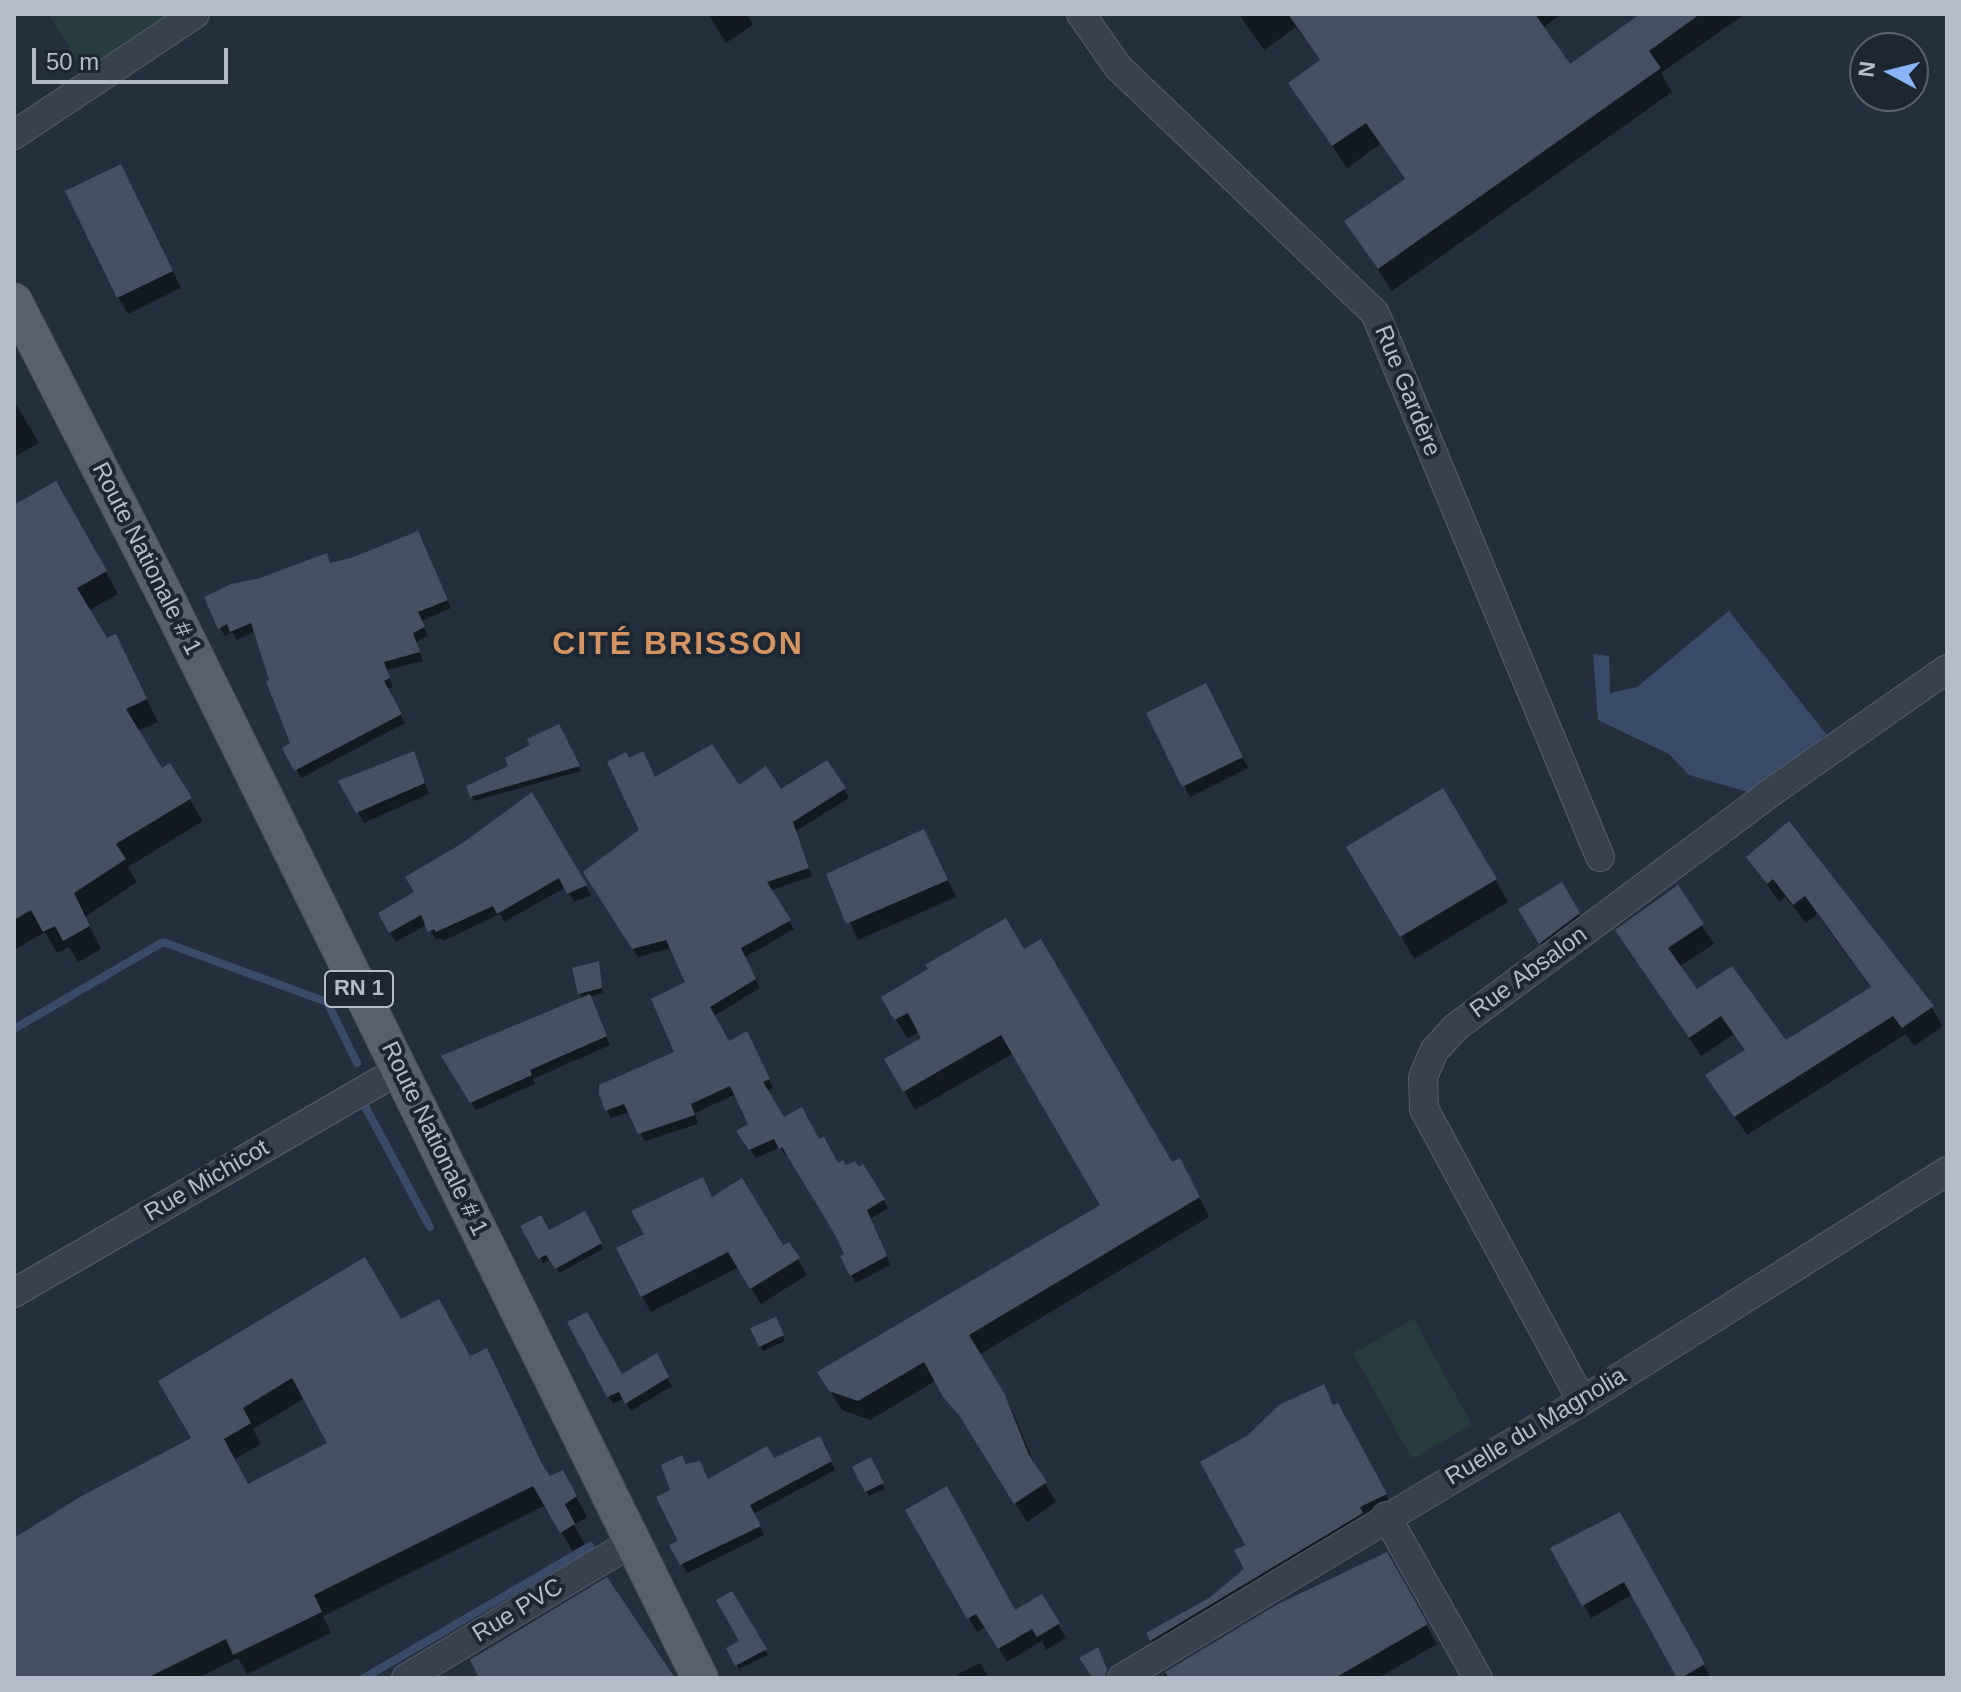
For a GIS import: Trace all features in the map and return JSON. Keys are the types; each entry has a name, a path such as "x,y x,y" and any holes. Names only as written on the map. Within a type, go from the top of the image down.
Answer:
{"main road":[{"name":"Route Nationale # 1","path":"14,301 160,585 610,1489 631,1543 700,1678"}],"street":[{"path":"14,135 195,14"},
{"name":"Rue Gardère","path":"1081,14 1118,67 1375,313 1600,857"},
{"name":"Rue Absalon","path":"1582,1401 1424,1109 1423,1077 1434,1051 1456,1027 1777,788 1942,684"},
{"name":"Rue Michicot","path":"14,1293 399,1070"},
{"name":"Ruelle du Magnolia","path":"1122,1678 1386,1516 1582,1401 1947,1171"},
{"path":"1386,1516 1478,1678"},
{"name":"Rue PVC","path":"406,1678 631,1543"}],"green space":[{"path":"49,14 171,14 85,74"},
{"path":"1414,1319 1472,1425 1412,1459 1353,1353"}],"water":[{"path":"1729,611 1826,734 1762,796 1689,775 1669,754 1598,720 1593,654 1609,656 1610,693 1637,687"}],"building":[{"path":"1288,14 1535,14 1570,64 1640,14 1700,14 1649,51 1661,68 1378,269 1344,221 1405,179 1366,123 1332,146 1288,83 1320,60"},
{"path":"121,164 173,271 117,298 65,191"},
{"path":"56,481 107,571 77,588 107,638 116,634 147,699 126,709 162,768 170,763 192,798 116,844 126,859 74,893 90,926 63,941 55,926 43,932 31,910 14,920 14,505"},
{"path":"418,531 448,600 418,612 425,627 413,633 420,652 384,662 390,678 384,681 402,714 294,771 282,748 290,743 266,681 269,680 251,623 230,632 227,624 218,629 204,597 231,584 260,578 327,553 330,563 351,558"},
{"path":"1206,683 1243,757 1182,787 1146,713"},
{"path":"559,724 580,766 470,797 466,786 508,766 505,758 530,745 527,739"},
{"path":"712,744 739,785 766,766 781,789 827,760 846,788 793,822 809,868 767,882 791,920 741,948 756,979 710,1007 729,1041 747,1031 770,1079 763,1082 784,1117 802,1107 819,1139 824,1137 838,1163 843,1160 846,1165 855,1161 859,1167 863,1164 885,1199 867,1210 887,1256 850,1276 834,1233 782,1147 779,1149 774,1139 749,1150 736,1131 748,1124 730,1086 691,1104 695,1115 638,1134 624,1104 605,1111 599,1094 599,1085 674,1052 651,999 685,982 666,940 632,949 583,872 639,830 607,762 626,752 629,758 643,751 655,777"},
{"path":"414,751 425,783 356,813 338,781"},
{"path":"1443,788 1497,879 1400,937 1346,847"},
{"path":"532,792 587,885 567,894 559,878 497,914 493,906 436,932 434,929 428,932 421,915 389,933 378,913 414,892 405,877 464,842"},
{"path":"1789,821 1934,1006 1902,1028 1893,1016 1734,1117 1705,1075 1745,1050 1721,1016 1689,1038 1615,930 1678,885 1704,924 1668,948 1697,989 1732,966 1786,1040 1871,987 1805,896 1793,905 1773,879 1767,884 1746,857"},
{"path":"924,829 948,880 846,924 826,874"},
{"path":"1562,882 1580,913 1539,944 1518,909"},
{"path":"1006,918 1024,949 1041,939 1172,1162 1180,1158 1200,1197 969,1335 1004,1393 1029,1455 1047,1482 1014,1504 959,1415 943,1397 924,1362 858,1401 829,1391 817,1372 1100,1205 1001,1035 903,1092 884,1059 921,1038 908,1013 894,1020 881,997 928,969 925,965"},
{"path":"599,961 602,988 578,994 572,968"},
{"path":"590,994 607,1036 530,1070 532,1075 470,1103 441,1056"},
{"path":"703,1177 712,1197 742,1178 783,1245 789,1242 800,1258 750,1289 728,1252 641,1297 616,1248 644,1234 631,1211"},
{"path":"585,1211 602,1243 555,1269 546,1255 538,1259 520,1226 541,1215 549,1230"},
{"path":"365,1257 401,1319 439,1299 470,1356 487,1348 542,1464 550,1476 563,1470 577,1496 565,1504 575,1524 560,1533 533,1486 314,1595 322,1612 233,1655 226,1639 147,1678 14,1678 14,1538 80,1497 191,1438 158,1381","holes":["292,1378 327,1443 248,1484 224,1439 251,1423 243,1408"]},
{"path":"587,1312 622,1374 657,1353 669,1377 625,1404 619,1392 607,1397 567,1322"},
{"path":"776,1317 784,1335 759,1347 750,1328"},
{"path":"1324,1384 1333,1405 1338,1403 1387,1494 1360,1507 1363,1513 1150,1641 1146,1633 1209,1598 1244,1569 1234,1550 1245,1545 1200,1462 1248,1435 1279,1405"},
{"path":"820,1436 832,1461 750,1505 761,1526 680,1565 669,1545 678,1541 656,1497 670,1490 661,1465 682,1455 686,1464 700,1461 708,1479 767,1446 774,1458"},
{"path":"871,1457 884,1483 865,1492 852,1467"},
{"path":"947,1486 1015,1610 1042,1594 1060,1623 1037,1637 1032,1629 998,1649 976,1614 967,1619 905,1510"},
{"path":"1620,1512 1705,1664 1681,1678 1677,1678 1624,1582 1582,1606 1550,1548"},
{"path":"1387,1552 1428,1624 1335,1678 1169,1678 1165,1672 1278,1604"},
{"path":"607,1577 675,1678 479,1678 470,1660"},
{"path":"732,1591 767,1649 735,1666 726,1648 739,1641 716,1600"},
{"path":"1098,1647 1107,1669 1105,1678 1093,1678 1079,1658"}],"waterway":[{"path":"14,1029 163,942 327,1002 357,1063"},
{"path":"360,1097 430,1227"},
{"path":"364,1678 590,1546"}],"district":[{"name":"CITÉ BRISSON","path":"678,645"}]}
